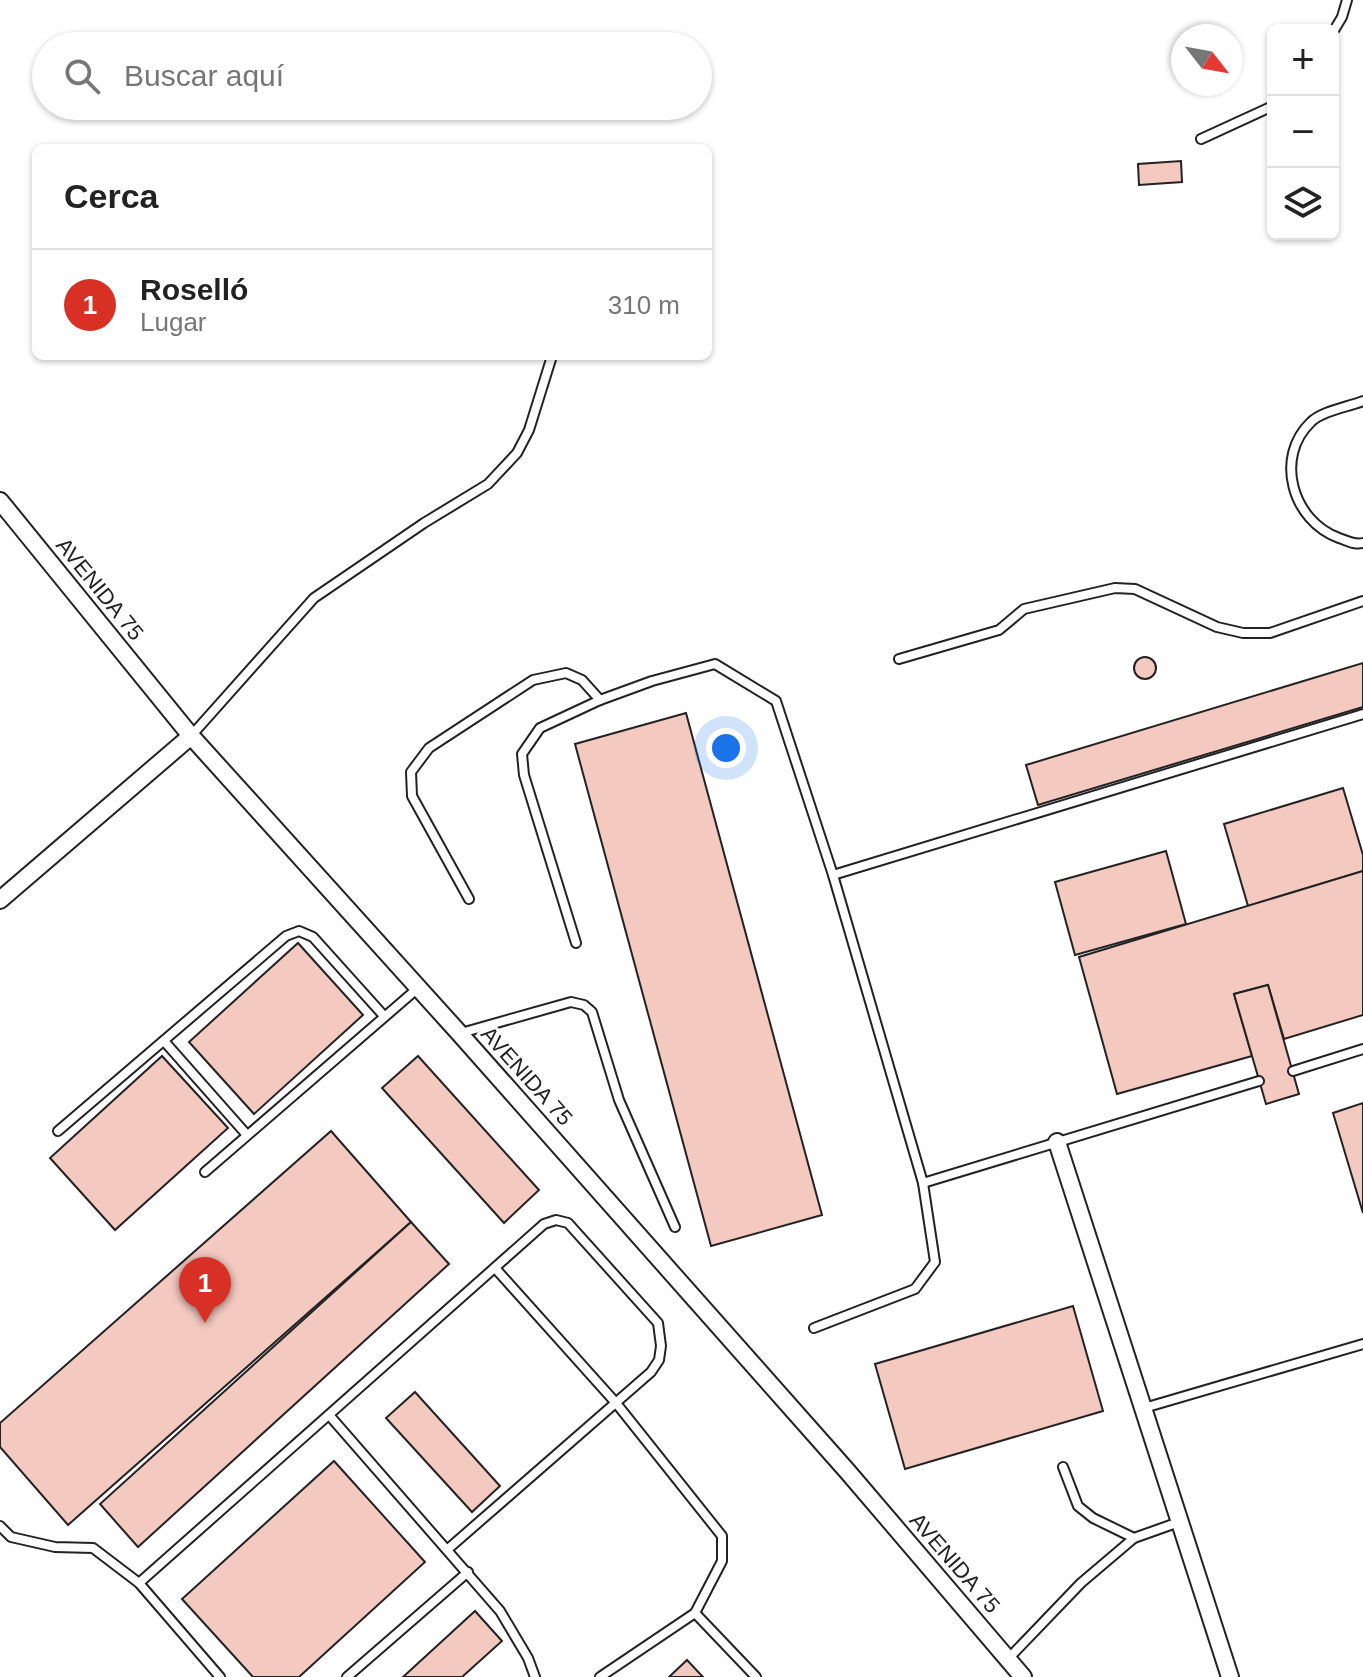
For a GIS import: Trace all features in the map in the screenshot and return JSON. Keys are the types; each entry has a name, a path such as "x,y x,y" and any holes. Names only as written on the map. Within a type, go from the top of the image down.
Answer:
{"street":[{"name":"AVENIDA 75","path":"0,501 191,736 848,1472 1023,1677"},
{"path":"0,900 191,736"},
{"path":"1057,1142 1230,1677"}],"lane":[{"path":"1338,24 1347,0"},
{"path":"1201,139 1267,109"},
{"path":"191,736 314,598 424,523 488,484 517,453 529,430 551,360"},
{"path":"1363,401 1313,419 1293,443 1290,480 1303,510 1330,534 1363,543"},
{"path":"899,659 999,630 1024,609 1115,588 1135,589 1217,627 1243,633 1270,633 1363,601"},
{"path":"576,943 524,775 522,754 540,728 600,700 652,681 715,664 776,701 833,875 923,1183 935,1262 915,1289 814,1328"},
{"path":"469,899 412,796 411,772 429,748 533,680 566,673 582,680 600,700"},
{"path":"833,875 1363,714"},
{"path":"58,1131 286,936 299,931 313,937 384,1016"},
{"path":"205,1172 418,987"},
{"path":"460,1034 571,1002 584,1005 592,1012 619,1100 675,1227"},
{"path":"164,1041 247,1135"},
{"path":"1293,1071 1363,1049"},
{"path":"923,1183 1259,1081"},
{"path":"139,1583 544,1224 556,1220 568,1223 658,1323 659,1360 651,1372 448,1549"},
{"path":"495,1268 616,1403 722,1536 722,1561 695,1613 600,1677"},
{"path":"1144,1408 1363,1344"},
{"path":"329,1415 500,1611 528,1658 535,1677"},
{"path":"1063,1467 1078,1506 1093,1518 1134,1538"},
{"path":"1008,1659 1081,1583 1134,1538 1180,1522"},
{"path":"0,1526 11,1537 55,1547 93,1548 139,1583 220,1677"},
{"path":"347,1677 468,1572"},
{"path":"695,1613 756,1677"}],"building":[{"path":"1181,161 1182,182 1139,185 1138,164"},
{"path":"1145,657 1153,660 1156,668 1153,676 1145,679 1137,676 1134,668 1137,660"},
{"path":"1363,663 1363,707 1038,805 1026,765"},
{"path":"686,713 822,1215 711,1246 575,744"},
{"path":"1343,788 1363,855 1363,871 1248,906 1224,824"},
{"path":"1166,851 1186,924 1075,955 1055,882"},
{"path":"1363,871 1363,1015 1284,1039 1268,985 1234,994 1252,1056 1117,1094 1079,957"},
{"path":"298,943 363,1015 254,1114 189,1042"},
{"path":"1268,985 1299,1094 1266,1104 1234,994"},
{"path":"162,1056 228,1128 115,1230 50,1158"},
{"path":"418,1056 539,1190 504,1223 382,1088"},
{"path":"1363,1103 1363,1213 1333,1113"},
{"path":"331,1131 411,1222 68,1525 0,1447 0,1423"},
{"path":"411,1222 449,1264 138,1547 100,1504"},
{"path":"1073,1306 1103,1411 905,1469 875,1364"},
{"path":"415,1392 500,1486 472,1512 386,1418"},
{"path":"334,1461 425,1562 299,1677 253,1677 182,1599"},
{"path":"475,1611 502,1641 462,1677 403,1677"},
{"path":"687,1660 703,1677 669,1677"}],"place":[{"name":"Roselló","path":"205,1323"}]}
